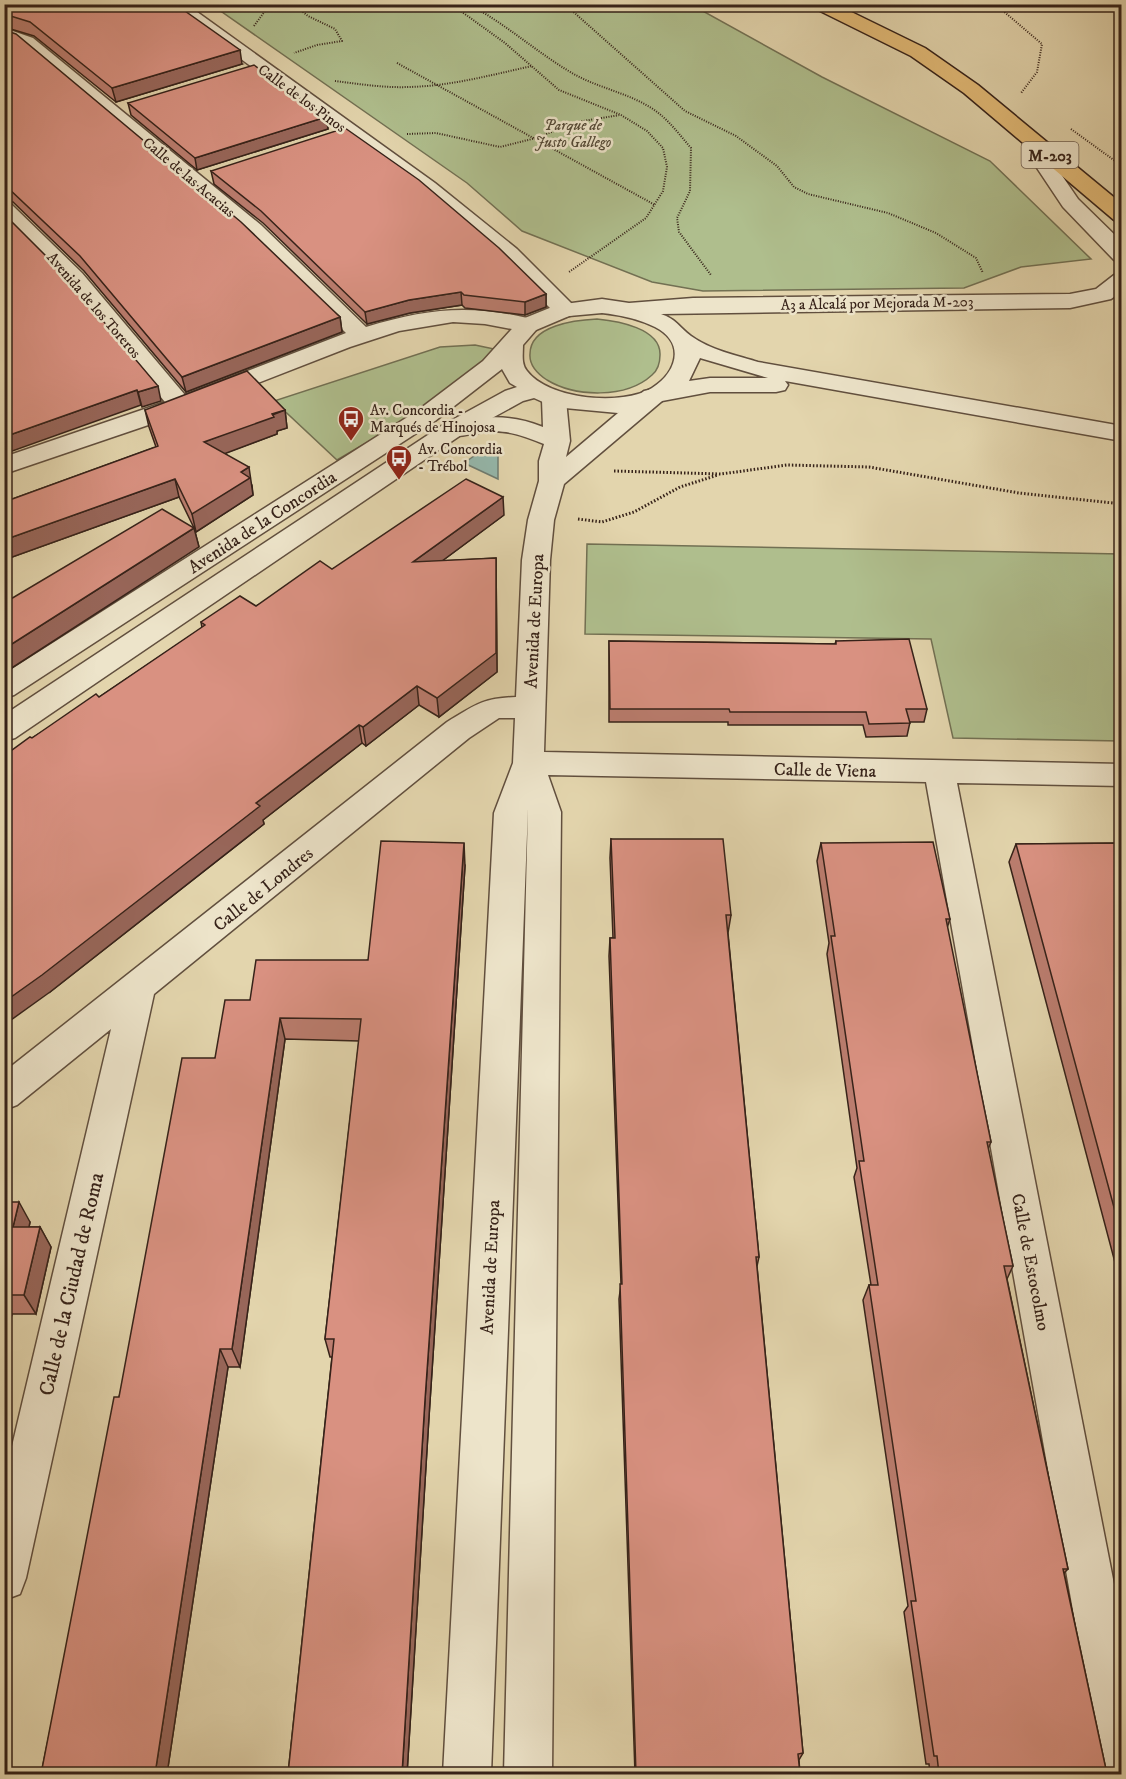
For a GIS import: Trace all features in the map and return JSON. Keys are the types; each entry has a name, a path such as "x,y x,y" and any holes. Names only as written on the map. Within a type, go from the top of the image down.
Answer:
{"main road":[{"name":"M-203","path":"820,4 918,52 975,92 1122,215"},
{"name":"M-203","path":"975,92 1041,159 1122,235"}],"street":[{"name":"Calle de los Pinos","path":"174,4 251,69 348,131 428,187 509,254 565,310"},
{"name":"Calle de las Acacias","path":"4,33 27,42 253,230 362,336"},
{"path":"112,112 136,104"},
{"path":"327,138 348,131"},
{"path":"1041,159 1070,203 1122,255"},
{"path":"194,181 220,172"},
{"name":"Avenida de los Toreros","path":"4,208 74,278 180,405"},
{"name":"A3 a Alcalá por Mejorada M-203","path":"627,309 693,305 1070,301 1103,294 1122,280"},
{"path":"4,466 180,405 362,336 418,320 446,316 497,319 528,325 565,310 602,306 627,309 665,323 683,340 707,353 754,368 1122,434"},
{"name":"Avenida de la Concordia","path":"4,688 426,416 491,366 528,325"},
{"path":"552,481 680,377 688,358 683,340"},
{"path":"511,345 511,364 519,378 545,394 618,406 656,395 710,385 771,384 868,390"},
{"name":"Avenida de la Concordia","path":"4,730 452,430 514,396 545,394"},
{"name":"Avenida de Europa","path":"467,1774 510,813 528,763 536,560 541,520 552,481 552,461 557,441 545,394"},
{"name":"Avenida de la Concordia","path":"452,430 489,422 508,423 557,441"},
{"name":"Calle de Londres","path":"4,1094 137,991 458,730 493,708 529,706"},
{"name":"Avenida de Europa","path":"528,763 544,812 528,1774"},
{"name":"Calle de Viena","path":"528,763 1122,775"},
{"name":"Calle de Estocolmo","path":"940,773 1122,1750"},
{"name":"Calle de la Ciudad de Roma","path":"4,1578 137,991"}],"path":[{"path":"252,36 255,25 265,11 277,4"},
{"path":"289,55 317,45 342,41 335,29 308,16 293,4"},
{"path":"451,4 480,23 559,90 621,115 646,131 663,148 667,167 663,191 646,218 565,275"},
{"path":"468,4 512,28 581,78 648,106 667,121 691,148 690,191 677,218 679,232 716,284"},
{"path":"561,4 569,8 685,111 736,136 777,166 794,187 808,194 888,213 936,233 976,258 983,273"},
{"path":"975,92 1023,93 1037,72 1042,44 995,4"},
{"path":"397,63 655,205"},
{"path":"331,80 382,87 411,87 479,79 532,66"},
{"path":"399,136 436,133 500,147 536,138 577,122 621,115"},
{"path":"604,471 721,474 787,465 868,467 1009,492 1122,504"},
{"path":"578,519 602,522 623,515 680,487 721,474"}],"green space":[{"name":"Parque de Justo Gallego","path":"212,5 692,5 822,77 990,161 1091,259 1021,267 964,288 703,291 652,282 522,231 467,183"},
{"path":"597,319 626,324 646,332 653,338 660,355 654,373 641,383 629,388 600,393 558,386 540,375 531,362 530,354 532,344 538,336 556,326"},
{"path":"475,345 494,349 488,358 419,412 337,460 274,401 440,347"},
{"path":"587,544 1121,554 1121,741 953,738 931,639 585,634"}],"water":[{"path":"487,447 498,447 498,479 464,463"}],"building":[{"path":"4,4 175,4 240,50 112,88 30,22 4,14"},
{"path":"4,30 16,34 241,222 340,317 182,377 80,256 8,188 4,187"},
{"path":"254,65 326,117 195,158 128,103"},
{"path":"345,128 419,180 499,248 546,294 525,302 464,295 461,292 409,300 365,312 261,211 211,171"},
{"path":"4,214 60,270 158,386 138,392 137,390 4,437"},
{"path":"247,371 285,410 272,414 274,417 204,442 249,467 241,472 250,478 192,514 175,479 4,540 4,502 158,446 145,410"},
{"path":"466,479 503,497 413,562 496,558 496,653 437,698 417,686 363,727 359,725 256,803 260,806 4,1002 4,756 96,694 99,697 205,625 201,622 240,596 256,606 320,561 332,569"},
{"path":"162,509 194,528 4,649 4,603"},
{"path":"909,639 927,709 906,709 910,723 869,724 866,712 610,709 609,641 836,644 836,641"},
{"path":"611,839 723,839 731,915 726,915 803,1753 798,1754 800,1774 636,1774 610,938 615,938"},
{"path":"381,841 464,843 425,1400 402,1774 288,1774 334,1339 325,1339 361,1019 280,1018 232,1349 220,1349 155,1774 41,1774 114,1397 119,1397 182,1058 215,1058 225,1000 250,1000 256,960 368,960"},
{"path":"933,842 950,919 946,919 991,1142 987,1142 1013,1266 1004,1266 1068,1569 1063,1569 1107,1774 939,1774 937,1756 934,1756 911,1601 916,1601 869,1285 878,1285 859,1161 864,1161 831,936 835,936 821,843"},
{"path":"1122,843 1122,1237 1016,844"},
{"path":"4,1202 19,1202 13,1227 40,1227 24,1295 4,1295"}],"place":[{"name":"Av. Concordia - Marqués de Hinojosa","path":"351,442"},
{"name":"Av. Concordia - Trébol","path":"399,481"}]}
